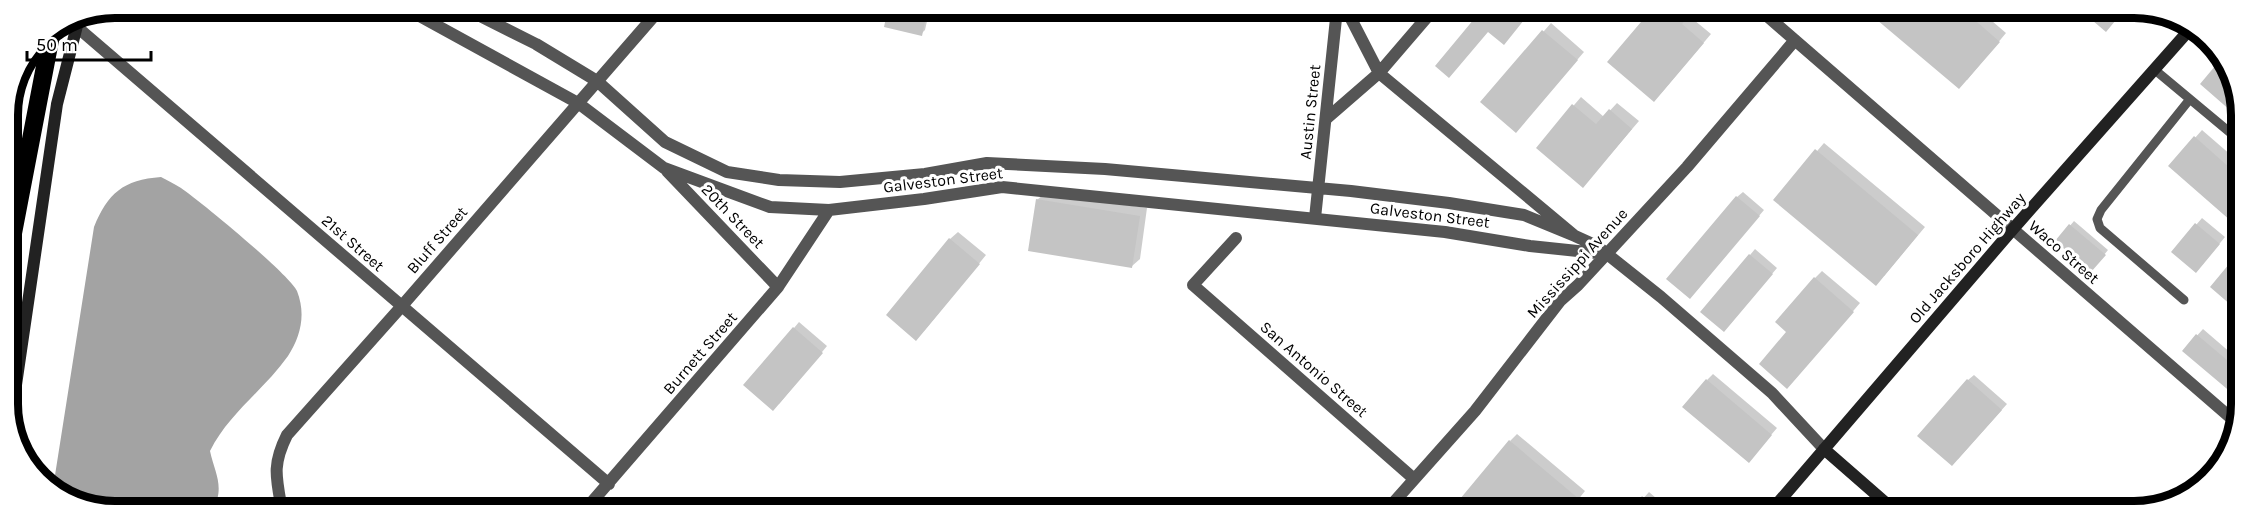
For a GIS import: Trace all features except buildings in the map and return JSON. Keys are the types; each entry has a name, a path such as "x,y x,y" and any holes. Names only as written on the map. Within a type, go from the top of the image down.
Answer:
{"highway":[{"path":"18,207 49,43"}],"main road":[{"path":"18,371 57,104 77,26"},
{"name":"Old Jacksboro Highway","path":"1780,501 2013,230 2186,33"},
{"name":"Galveston Street","path":"1824,449 1884,501"}],"street":[{"name":"Galveston Street","path":"423,18 578,103 664,168 770,207 829,210 1002,187 1316,218 1606,254"},
{"name":"Galveston Street","path":"484,18 536,44 597,81 664,142 727,172 779,180 840,182 925,174 987,163 1105,169 1318,188 1449,203 1524,215 1597,246 1661,297 1772,393 1824,449"},
{"name":"Bluff Street","path":"280,501 275,474 278,454 286,435 653,18"},
{"name":"Austin Street","path":"1316,218 1336,18"},
{"name":"Galveston Street","path":"1351,18 1379,73 1575,236"},
{"path":"1326,119 1379,73 1426,18"},
{"name":"Waco Street","path":"1769,18 2230,417"},
{"name":"21st Street","path":"82,24 208,138 401,307 609,484"},
{"name":"Mississippi Avenue","path":"1394,501 1475,411 1560,301 1686,167 1795,40"},
{"name":"20th Street","path":"664,168 778,287"},
{"name":"Burnett Street","path":"593,501 778,287 829,210"},
{"name":"San Antonio Street","path":"1236,238 1193,285 1413,478"}],"lane":[{"path":"2156,70 2231,133"},
{"path":"2184,300 2100,228 2097,219 2101,210 2190,99"}],"shaded area":[{"path":"161,177 181,188 206,207 279,270 297,291 300,300 301,325 288,356 227,425 210,451 219,487 217,501 96,499 78,494 54,480 94,227 111,197 127,185"}]}
